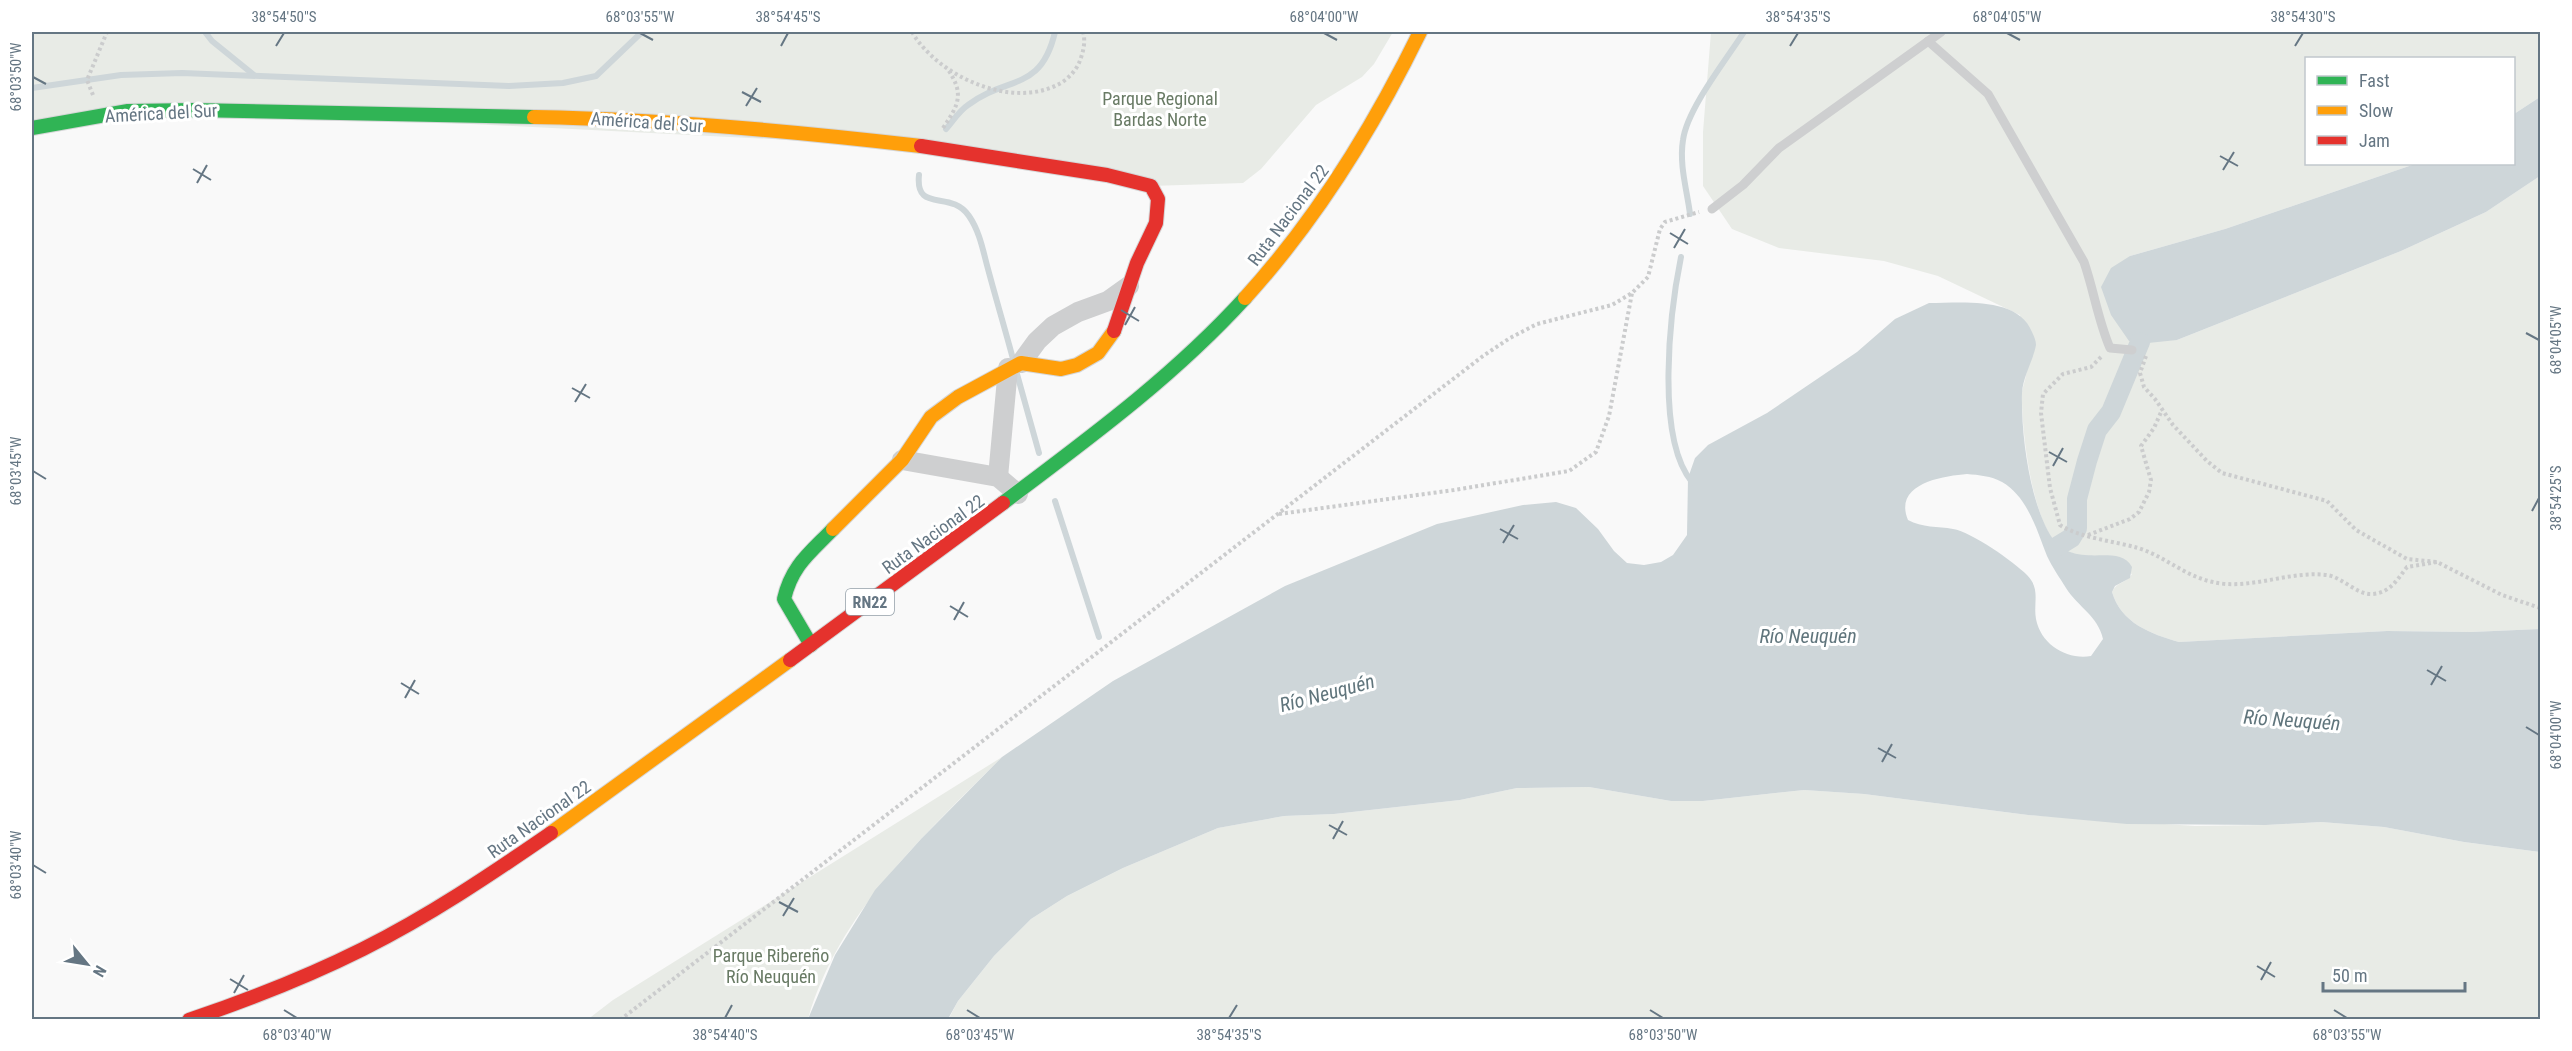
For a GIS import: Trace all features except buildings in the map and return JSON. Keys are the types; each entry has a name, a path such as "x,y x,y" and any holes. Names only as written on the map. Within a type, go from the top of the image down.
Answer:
{"main road":[{"name":"Ruta Nacional 22","path":"189,1020 266,993 308,975 428,914 566,822 811,645 1018,494 1142,398 1225,321 1262,280 1319,208 1345,170 1390,93 1420,32"},
{"name":"América del Sur","path":"32,128 128,111 193,110 591,117 807,133 931,147 1107,175 1151,186 1158,199 1156,223 1129,286 1117,327 1098,353 1077,365 1061,369 1015,366"},
{"path":"811,645 784,599 788,582 795,568 817,543 902,460 931,417 958,397 1015,366"}],"street":[{"path":"998,477 1015,366 1053,326 1077,312 1108,301 1129,286"},
{"path":"902,460 998,477 1018,494"}],"lane":[{"path":"1712,209 1743,185 1779,148 1941,32"},
{"path":"1928,41 1988,94 2084,262 2091,282 2097,313 2110,348 2132,350"}],"path":[{"path":"96,116 95,98 87,80 107,32"},
{"path":"912,32 920,44 944,65 963,77 998,90 1027,93 1046,91 1063,82 1076,69 1083,52 1083,32"},
{"path":"931,147 948,121 959,94 957,83 944,65"},
{"path":"620,1020 1510,338 1537,324 1612,305 1632,293 1648,277 1656,239 1665,222 1712,209"},
{"path":"1278,514 1454,490 1569,471 1596,452 1605,425 1632,293"},
{"path":"2110,348 2091,367 2063,374 2043,394 2041,413 2050,488 2060,525 2072,533 2138,548 2192,576 2226,584 2305,575 2329,575 2370,594 2388,590 2407,567 2437,562"},
{"path":"2146,356 2140,373 2144,387 2173,425 2207,461 2222,473 2327,501 2356,530 2407,559 2437,562 2502,595 2541,608"},
{"path":"2088,535 2105,526 2130,519 2139,512 2149,492 2151,480 2141,446 2154,428 2162,410"}],"green space":[{"name":"Parque Regional Bardas Norte","path":"32,32 1393,32 1374,64 1362,77 1316,105 1261,169 1243,183 1151,186 931,147 193,110 32,128"},
{"path":"1711,32 2540,32 2540,97 2515,113 2515,57 2305,57 2305,165 2412,165 2225,229 2130,256 2177,340 2401,251 2486,212 2540,176 2540,629 2471,632 2387,631 2179,642 2138,626 2122,612 2112,592 2132,574 2065,550 2050,535 2042,518 2035,497 2026,450 2022,392 2027,363 2020,315 1938,276 1884,261 1779,248 1732,229 1703,186 1703,132"},
{"name":"Parque Ribereño Río Neuquén","path":"1002,757 915,845 863,909 841,943 822,980 808,1019 587,1020 613,1000"},
{"path":"1589,787 1671,801 1703,801 1804,790 1864,794 2028,815 2195,826 2321,822 2384,827 2464,842 2540,852 2540,1019 948,1020 958,1001 994,956 1031,919 1067,896 1123,868 1218,828 1284,816 1334,814 1460,800 1517,788"}],"water":[{"path":"2540,97 2540,176 2486,212 2401,251 2177,340 2148,343 2129,341 2111,315 2101,287 2111,268 2130,256 2225,229 2412,165 2515,165 2515,113"},
{"name":"Río Neuquén","path":"1957,302 2002,307 2025,320 2036,345 2022,393 2023,427 2031,482 2041,516 2048,531 2058,544 2069,551 2081,555 2116,556 2125,560 2132,567 2130,578 2115,586 2112,592 2122,612 2138,626 2148,631 2179,642 2387,631 2471,632 2540,629 2540,852 2464,842 2384,827 2321,822 2266,825 2127,824 2028,815 1864,794 1804,790 1703,801 1671,801 1589,787 1517,788 1460,800 1334,814 1284,816 1218,828 1123,868 1067,896 1031,919 994,956 958,1001 948,1019 808,1019 835,955 875,890 921,839 1002,757 1113,681 1285,586 1437,524 1523,505 1556,502 1576,508 1598,529 1614,551 1627,563 1644,565 1661,562 1673,555 1687,535 1688,478 1695,458 1708,445 1767,413 1857,352 1895,319 1929,303","holes":["1967,474 1989,477 2002,482 2019,496 2054,568 2071,595 2097,624 2103,639 2091,656 2082,657 2064,653 2056,649 2043,636 2036,619 2034,586 2027,575 2013,563 1981,541 1961,531 1924,526 1908,520 1905,508 1907,498 1913,490 1933,480"]}],"waterway":[{"path":"205,32 212,41 254,75"},
{"path":"32,88 121,75 182,73 509,86 563,83 596,76 642,32"},
{"path":"946,129 968,105 996,89 1032,74 1049,51 1055,32"},
{"path":"1690,214 1682,159 1686,128 1699,100 1744,32"},
{"path":"919,175 919,187 923,194 928,198 962,208 973,222 981,242 1013,359"},
{"path":"1681,257 1670,340 1669,406 1673,436 1680,462 1692,482"},
{"path":"2058,546 2071,538 2077,528 2077,499 2097,430 2111,412 2140,342"},
{"path":"1017,374 1039,453"},
{"path":"1055,501 1099,637"}],"traffic: fast":[{"path":"32,128 128,111 193,110 534,117"},
{"path":"1003,503 1098,431 1159,381 1245,298"},
{"path":"811,645 784,599 787,587 797,568 833,529"}],"traffic: slow":[{"path":"1245,298 1296,237 1342,171 1383,103 1420,32"},
{"path":"534,117 631,120 728,127 921,146"},
{"path":"833,529 902,460 931,417 958,397 1021,363 1061,369 1077,365 1098,353 1114,331"},
{"path":"551,833 790,660"}],"traffic: jam":[{"path":"921,146 1107,175 1151,186 1158,199 1156,223 1137,263 1114,331"},
{"path":"790,660 1003,503"},
{"path":"189,1020 277,988 363,949 435,909 551,833"}]}
